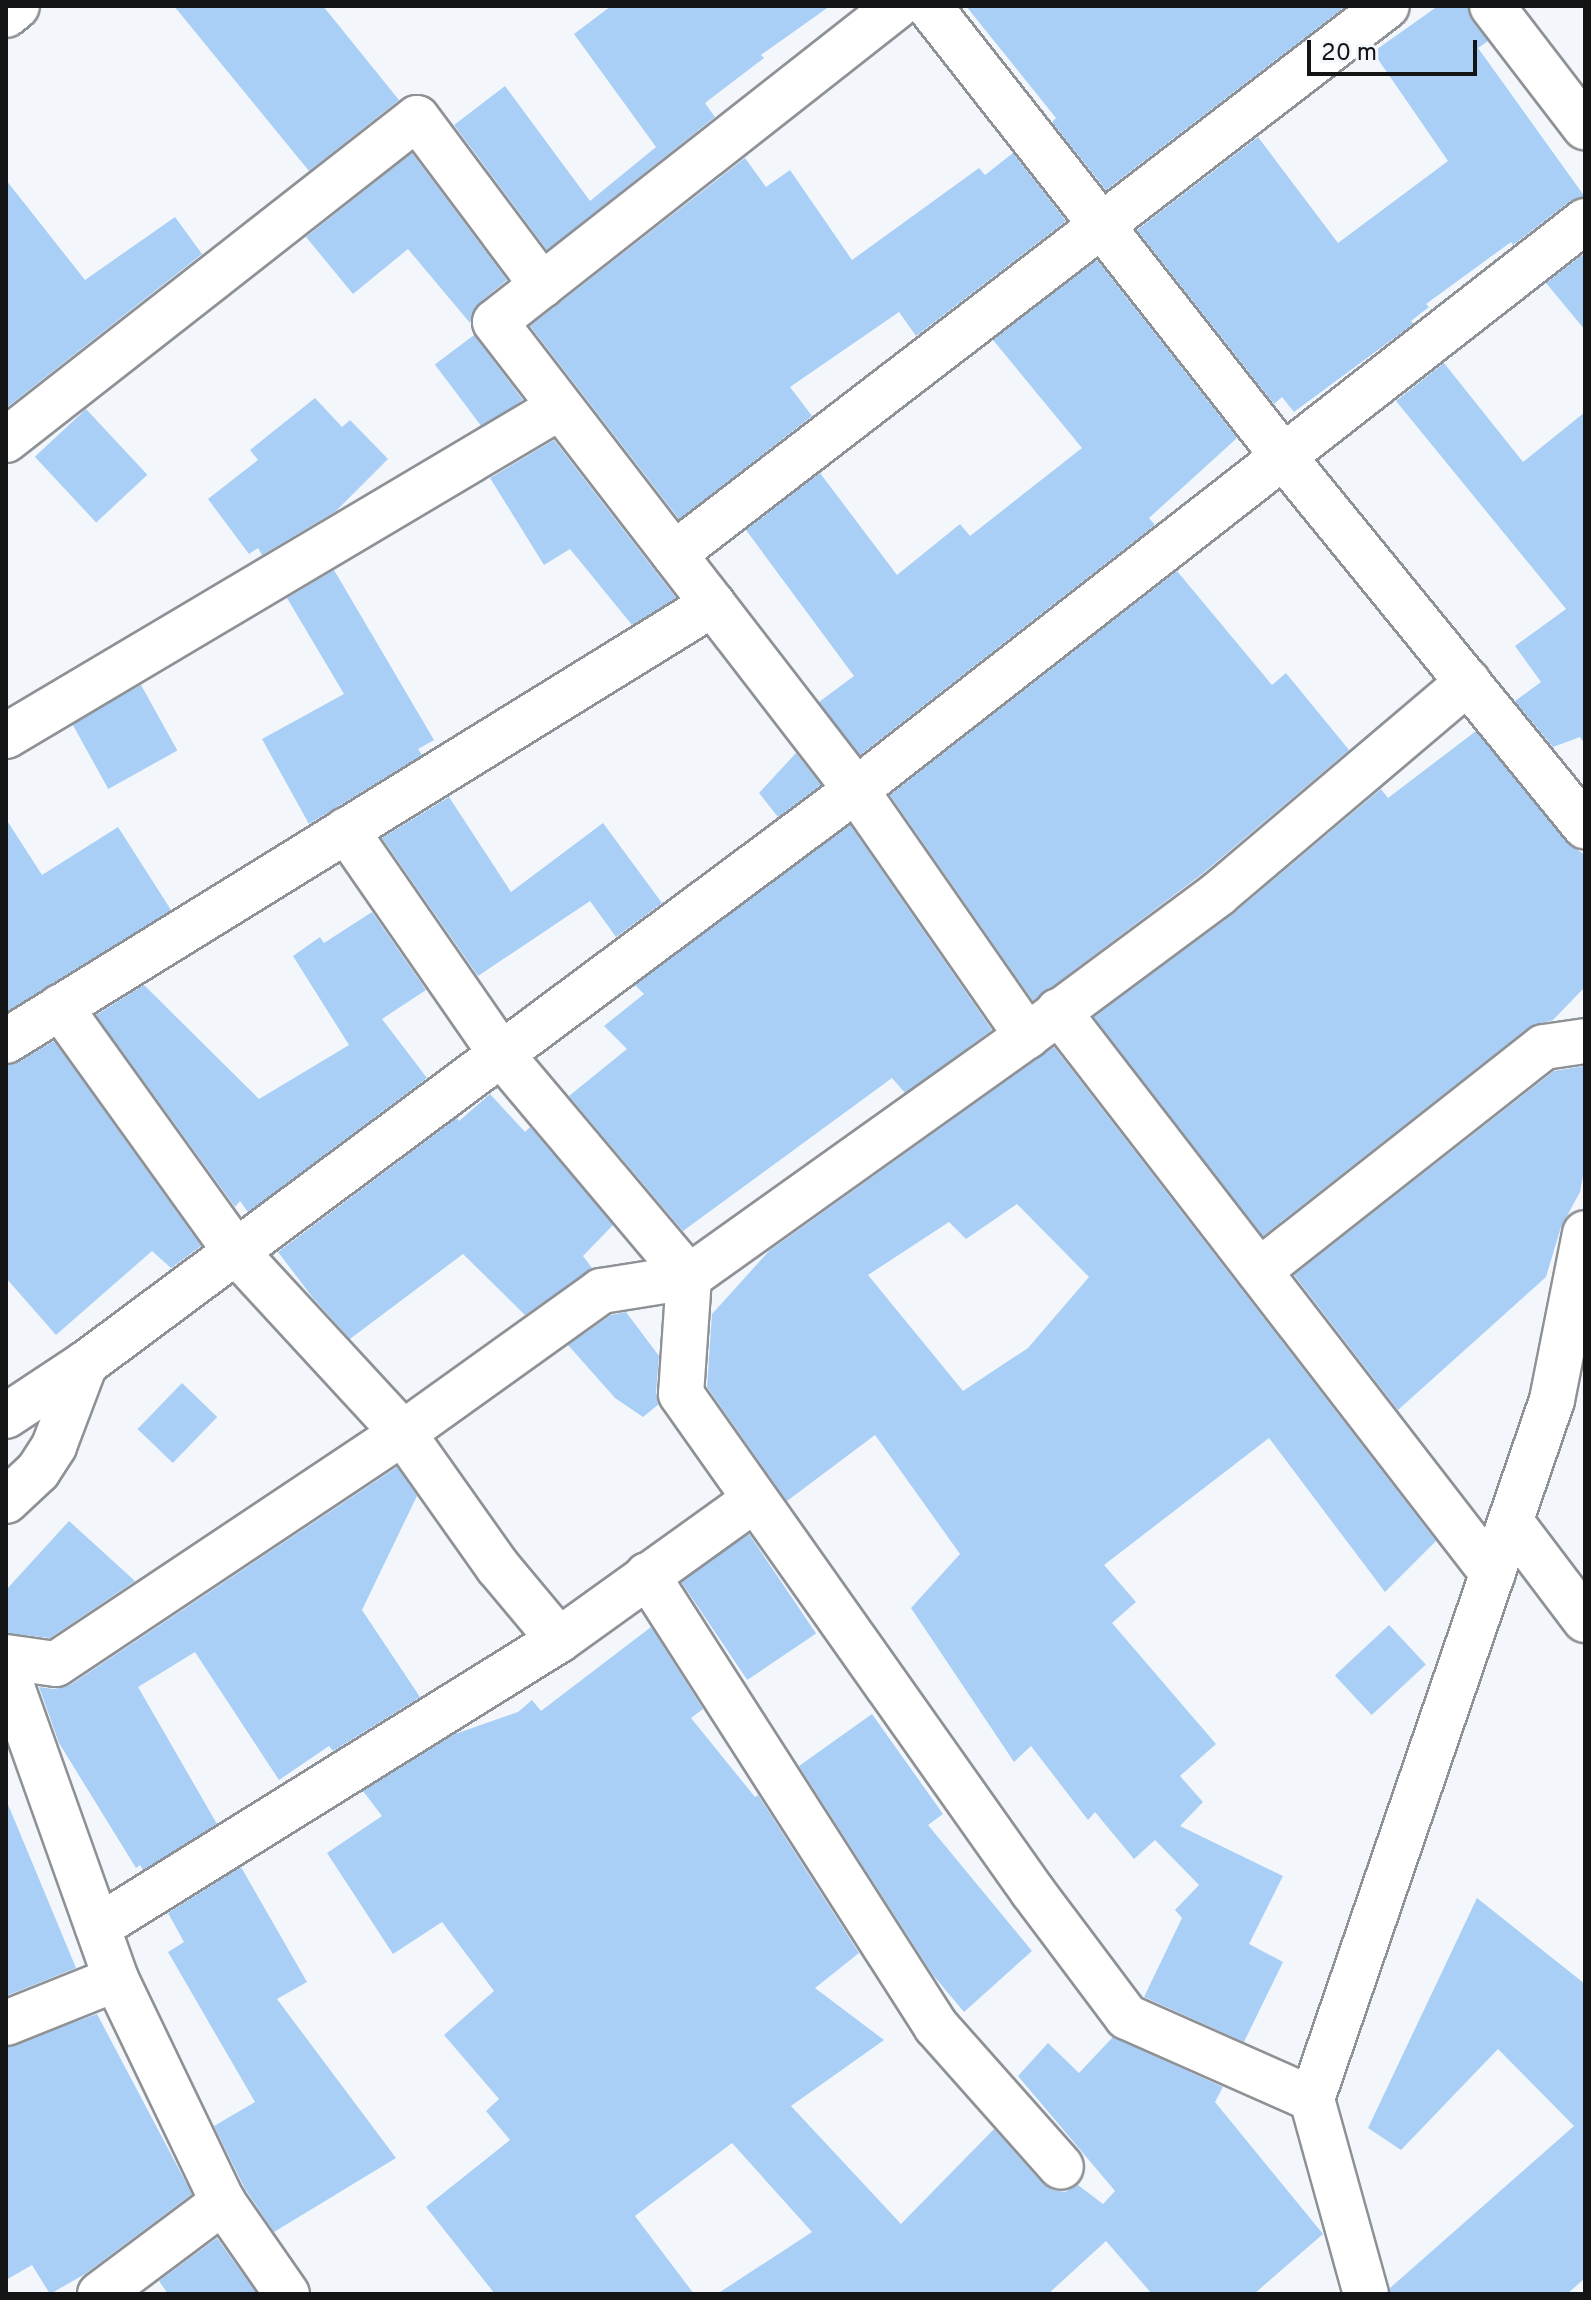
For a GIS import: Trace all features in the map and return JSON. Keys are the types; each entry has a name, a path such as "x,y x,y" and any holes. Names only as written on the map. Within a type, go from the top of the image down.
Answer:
{"street":[{"path":"6,15 17,6"},
{"path":"897,6 495,322 856,790 1042,1024 1259,1271 1493,1574"},
{"path":"929,6 1283,456 1585,826"},
{"path":"674,554 1387,6"},
{"path":"1492,6 1585,127"},
{"path":"6,440 417,118 542,285"},
{"path":"6,1416 85,1364 856,790 1585,221"},
{"path":"6,736 560,407"},
{"path":"6,1041 713,604"},
{"path":"6,1657 56,1664 403,1433 601,1291 689,1277 1218,894 1468,682"},
{"path":"346,830 501,1054 689,1277 681,1394 1033,1892 1127,2017 1312,2099"},
{"path":"60,1007 236,1252 403,1433 498,1567 559,1640"},
{"path":"1259,1271 1544,1047 1585,1041"},
{"path":"1366,2294 1312,2099 1552,1400 1585,1233"},
{"path":"6,1501 38,1471 54,1446 85,1364"},
{"path":"98,1927 559,1640 755,1499"},
{"path":"1511,1522 1585,1620"},
{"path":"647,1575 936,2026 1061,2167"},
{"path":"6,1670 116,1979 223,2202 287,2294"},
{"path":"6,2023 116,1979"},
{"path":"100,2294 223,2202"}],"building":[{"path":"174,6 323,6 399,100 309,171"},
{"path":"611,6 830,6 761,55 764,58 705,103 715,117 547,250 454,125 505,86 590,201 656,147 574,34"},
{"path":"966,6 1346,6 1106,190 1052,122 1056,118"},
{"path":"1438,6 1468,6 1472,21 1488,41 1478,48 1585,197 1570,201 1513,245 1511,242 1426,304 1429,307 1411,321 1413,324 1294,412 1282,397 1274,404 1137,230 1258,137 1338,243 1448,161 1373,52"},
{"path":"412,153 507,280 479,303 470,323 408,249 353,294 306,237"},
{"path":"1013,153 1066,221 916,336 899,312 790,387 812,416 679,519 530,326 745,158 766,187 790,170 852,260 979,168 985,175"},
{"path":"6,180 85,280 175,217 202,254 6,408"},
{"path":"1585,253 1585,330 1546,283"},
{"path":"1097,260 1237,438 1149,518 1155,525 860,755 819,702 854,676 746,530 820,473 897,575 960,524 970,536 1082,448 993,340"},
{"path":"474,335 523,400 484,429 435,364"},
{"path":"1444,363 1523,462 1585,412 1585,744 1580,737 1553,747 1515,701 1541,682 1515,646 1566,609 1396,401"},
{"path":"315,398 342,427 350,420 388,459 336,511 262,555 258,548 249,554 208,499 258,460 250,450"},
{"path":"86,409 147,475 96,523 35,457"},
{"path":"554,440 676,598 632,625 570,549 544,565 490,478"},
{"path":"334,570 434,740 418,749 422,755 309,824 262,739 344,694 287,598"},
{"path":"1177,571 1272,685 1286,673 1349,750 1202,874 1033,1001 890,795"},
{"path":"141,685 177,751 108,789 72,723"},
{"path":"1476,731 1566,842 1585,855 1585,987 1553,1020 1529,1027 1263,1236 1094,1017 1233,914 1381,789 1388,798"},
{"path":"796,753 821,785 778,817 759,793"},
{"path":"449,797 511,892 603,823 662,903 616,937 590,901 478,976 382,838"},
{"path":"6,819 42,875 118,827 171,910 6,1012"},
{"path":"850,825 992,1030 905,1093 892,1078 683,1231 569,1096 627,1049 604,1026 644,994 635,985"},
{"path":"372,912 426,990 382,1019 427,1078 248,1212 240,1201 235,1207 96,1015 144,985 259,1099 349,1045 293,956 320,937 324,943"},
{"path":"54,1041 201,1246 171,1268 152,1251 56,1335 6,1278 6,1066 19,1062"},
{"path":"1054,1047 1436,1541 1385,1592 1269,1438 1104,1565 1136,1602 1112,1623 1216,1744 1180,1776 1203,1802 1180,1826 1283,1876 1249,1944 1283,1962 1244,2042 1144,1997 1182,1918 1175,1910 1199,1885 1155,1840 1134,1859 1095,1812 1088,1820 1031,1746 1014,1762 911,1608 960,1554 875,1435 787,1501 707,1387 712,1314 769,1251","holes":["1017,1204 1089,1277 1028,1348 963,1391 868,1275 949,1222 966,1239"]},
{"path":"1585,1066 1585,1165 1580,1192 1561,1227 1546,1277 1398,1410 1294,1275 1554,1071"},
{"path":"490,1094 525,1132 530,1127 613,1225 583,1256 592,1268 525,1315 463,1254 350,1339 278,1252 457,1118 459,1121"},
{"path":"626,1312 659,1356 656,1392 659,1404 643,1417 615,1398 568,1345 611,1315"},
{"path":"182,1383 217,1417 173,1463 138,1429"},
{"path":"397,1467 417,1496 362,1610 420,1697 333,1751 329,1746 279,1780 195,1652 138,1687 217,1824 143,1870 140,1865 136,1868 59,1743 39,1687 54,1689 70,1685"},
{"path":"69,1521 135,1581 50,1638 6,1633 6,1590"},
{"path":"749,1534 816,1633 747,1680 680,1580"},
{"path":"1389,1625 1426,1664 1372,1715 1335,1675"},
{"path":"651,1627 703,1709 691,1718 755,1797 758,1795 859,1953 815,1988 884,2040 791,2106 901,2224 994,2129 1043,2184 1052,2190 1065,2192 1078,2185 1103,2204 1115,2191 1018,2076 1048,2043 1079,2073 1113,2037 1223,2087 1215,2102 1323,2234 1254,2294 1152,2294 1106,2241 1048,2294 717,2294 812,2232 732,2143 635,2216 694,2294 495,2294 426,2207 510,2140 486,2111 499,2099 444,2035 494,1991 442,1922 393,1954 327,1853 382,1816 363,1791 455,1734 518,1712 532,1700 541,1711"},
{"path":"872,1714 943,1814 928,1825 1032,1951 964,2012 933,1975 799,1766"},
{"path":"6,1803 76,1968 6,1996"},
{"path":"241,1867 307,1982 277,1999 396,2158 274,2232 245,2189 214,2126 255,2102 168,1952 184,1942 168,1913"},
{"path":"1477,1898 1585,1984 1585,2278 1567,2294 1390,2294 1390,2288 1574,2126 1498,2049 1401,2150 1368,2128"},
{"path":"97,2014 192,2194 85,2274 50,2294 32,2265 6,2280 6,2047"},
{"path":"217,2238 257,2294 168,2294 159,2281"}]}
